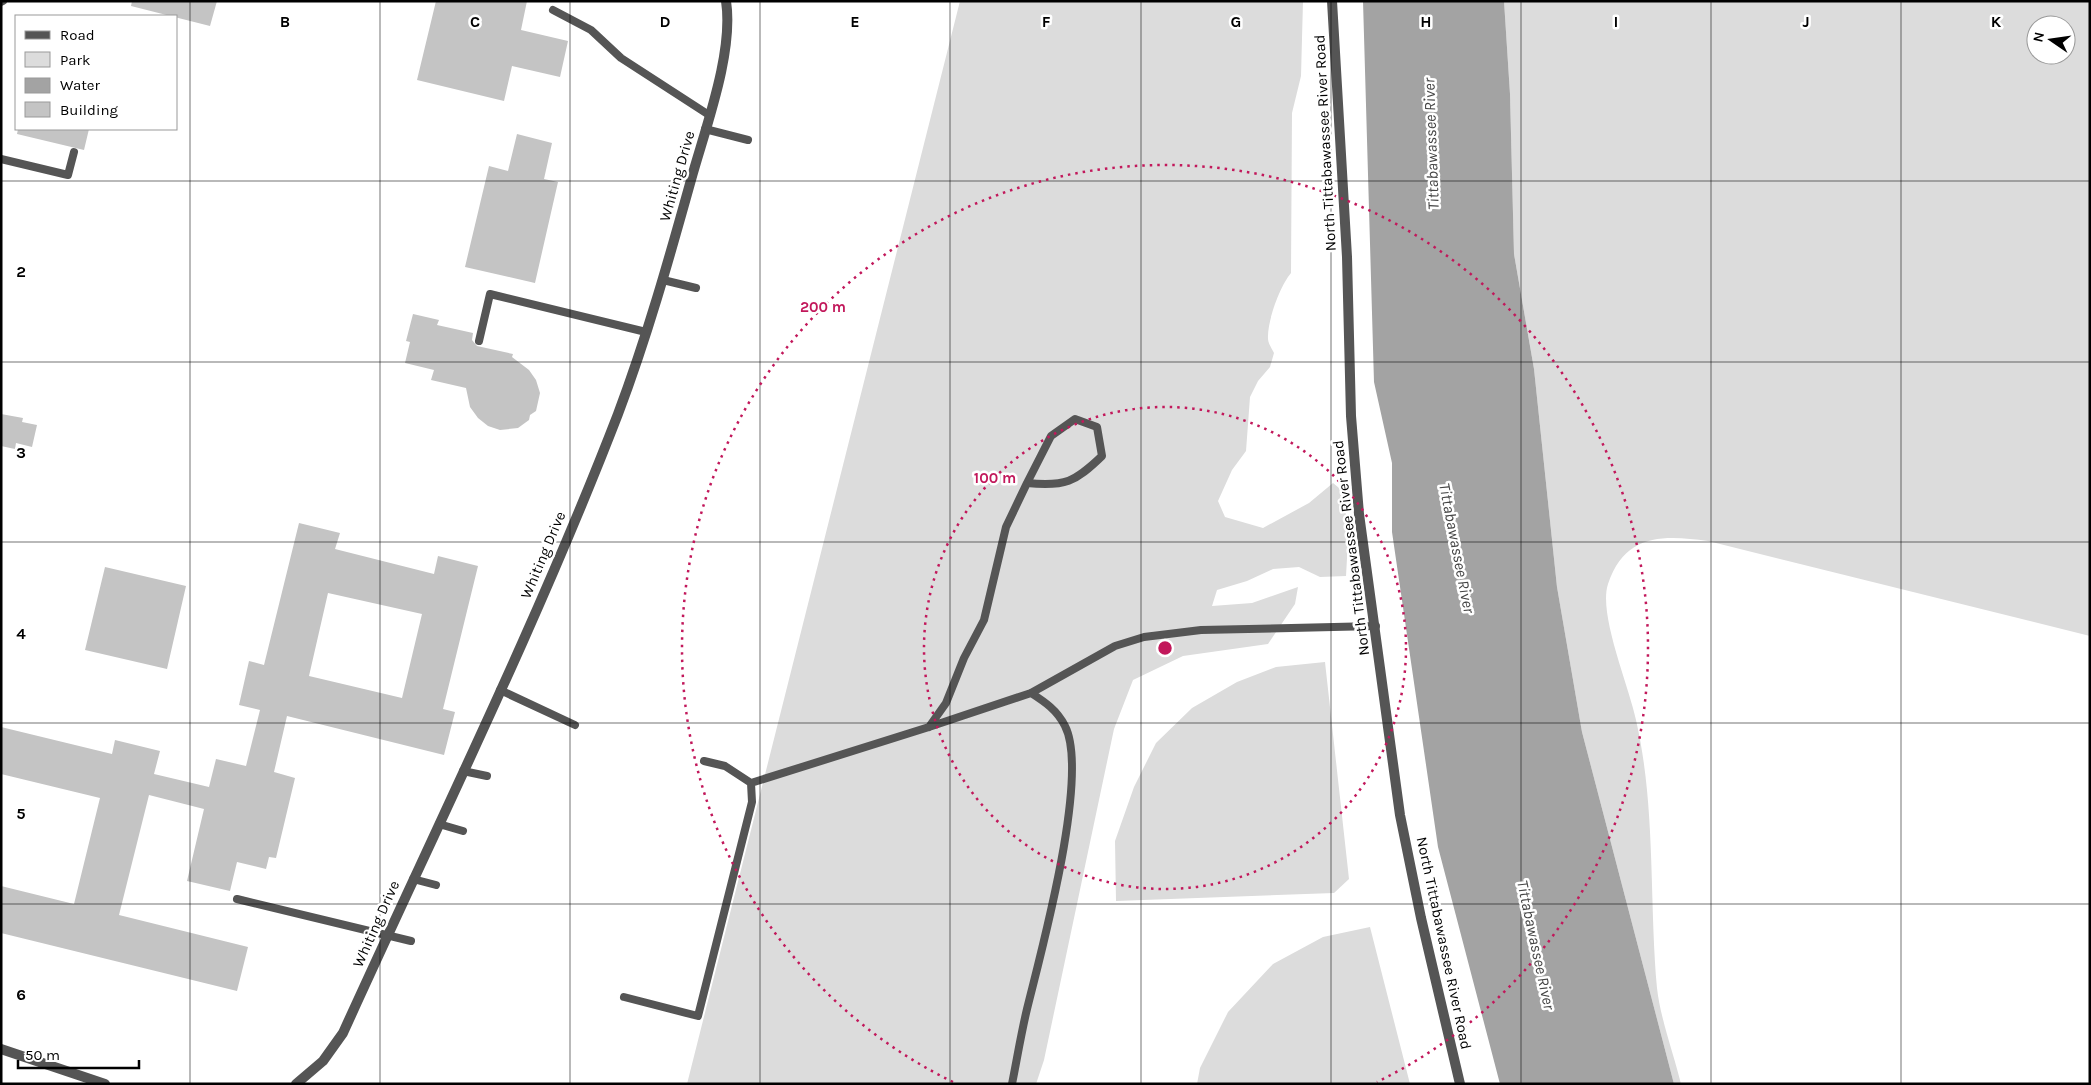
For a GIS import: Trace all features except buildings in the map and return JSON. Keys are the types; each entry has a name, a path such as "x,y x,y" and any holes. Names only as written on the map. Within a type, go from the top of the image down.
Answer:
{"street":[{"name":"Whiting Drive","path":"296,1084 323,1061 343,1033 564,547 619,412 663,280 709,115 724,52 726,1"},
{"name":"North Tittabawassee River Road","path":"1332,1 1347,257 1352,416 1359,514 1376,626 1400,815 1421,918 1460,1084"},
{"path":"1,1049 105,1084"}],"lane":[{"path":"553,10 591,30 621,58 709,115"},
{"path":"705,129 748,140"},
{"path":"1,159 68,175 74,152"},
{"path":"663,280 696,288"},
{"path":"479,341 490,294 646,332"},
{"path":"930,727 946,703 964,658 984,620 1006,527 1027,484 1051,436 1075,419 1097,427 1102,456 1081,476 1053,486 1027,484"},
{"path":"751,783 930,727 1030,693 1115,646 1144,637 1201,630 1376,626"},
{"path":"500,690 575,726"},
{"path":"1012,1084 1060,862 1071,794 1072,754 1066,727 1050,704 1030,693"},
{"path":"704,760 725,766 751,783"},
{"path":"463,771 487,776"},
{"path":"624,997 698,1016 752,802 751,783"},
{"path":"439,824 463,831"},
{"path":"413,879 436,885"},
{"path":"237,899 411,941"}],"green space":[{"path":"960,1 1303,1 1301,76 1292,113 1291,273 1279,295 1272,314 1268,341 1274,353 1270,367 1258,381 1250,397 1246,451 1232,470 1218,501 1225,517 1263,528 1309,503 1333,483 1344,492 1348,540 1346,576 1320,577 1299,567 1273,569 1247,581 1217,590 1212,606 1252,603 1298,587 1295,604 1268,644 1183,656 1133,680 1114,729 1044,1060 1036,1084 687,1084"},
{"path":"1504,1 2090,1 2090,636 1708,541 1692,539 1662,539 1648,541 1636,546 1615,567 1608,584 1606,597 1607,613 1636,720 1647,786 1657,988 1664,1023 1681,1084 1674,1084 1582,732 1557,587 1534,369 1514,254 1510,94"},
{"path":"1325,662 1349,879 1334,893 1116,901 1115,841 1134,787 1156,743 1192,708 1237,682 1276,667"},
{"path":"1370,927 1410,1084 1197,1084 1200,1068 1228,1012 1273,964 1323,937"}],"water":[{"name":"Tittabawassee River","path":"1363,1 1504,1 1510,94 1514,254 1534,369 1557,587 1582,732 1674,1084 1500,1084 1438,847 1392,532 1392,463 1374,382"}]}
